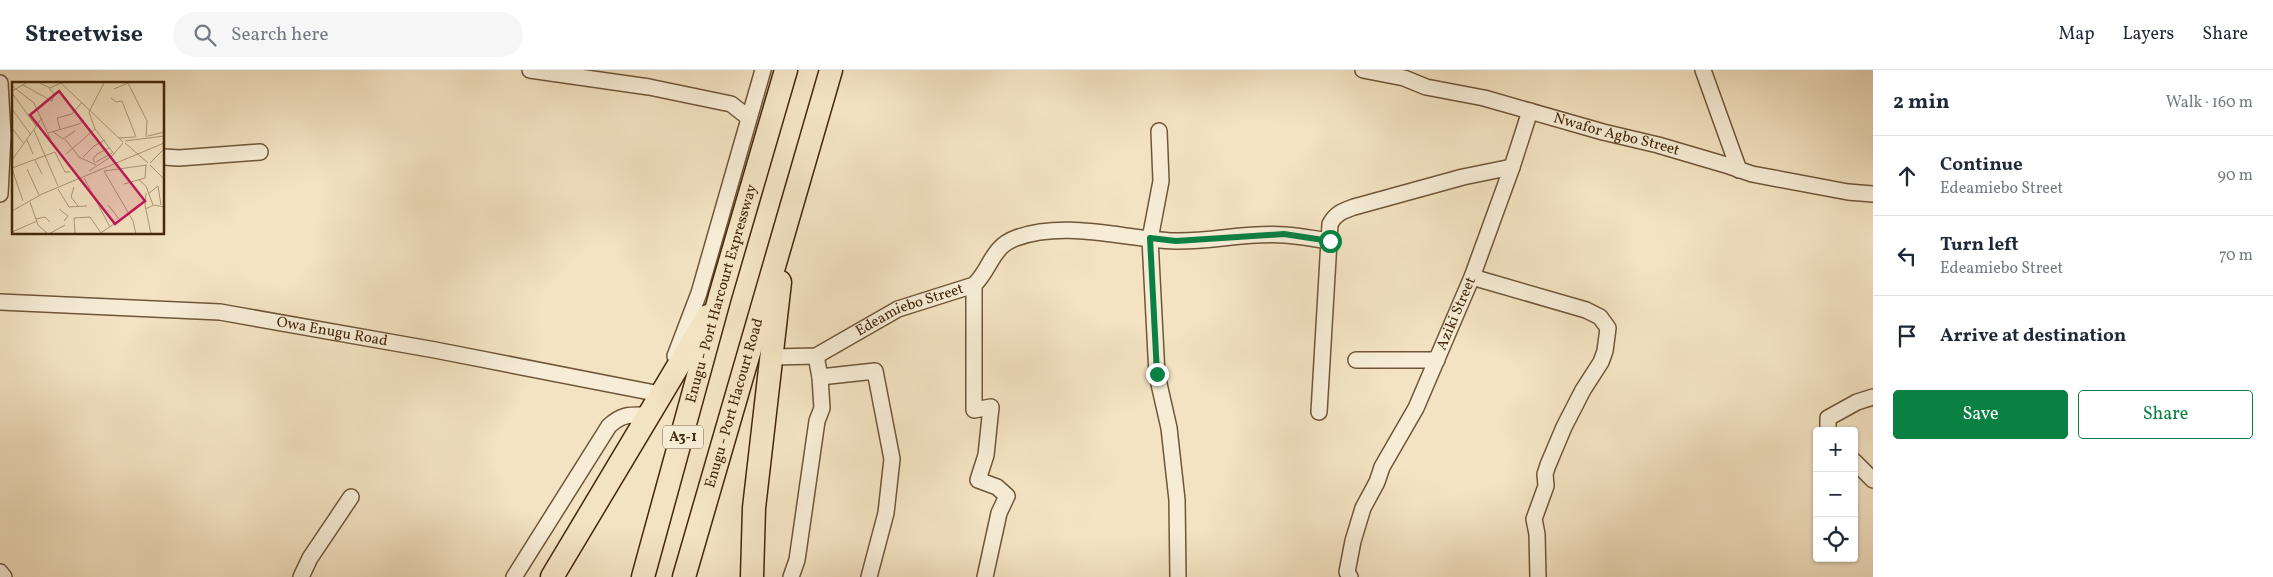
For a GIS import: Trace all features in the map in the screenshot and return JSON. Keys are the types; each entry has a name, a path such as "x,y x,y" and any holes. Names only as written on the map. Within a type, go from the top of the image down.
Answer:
{"highway":[{"name":"Enugu - Port Harcourt Expressway","path":"643,577 720,296 786,70"},
{"path":"752,577 754,508 773,357 785,229 831,70"},
{"name":"Enugu - Port Hacourt Road","path":"684,577 785,229"},
{"path":"552,577 720,296"}],"street":[{"path":"530,70 649,87 731,104 750,118"},
{"path":"660,394 699,293 763,70"},
{"name":"Nwafor Agbo Street","path":"1363,70 1658,145 1739,170 1798,184 1873,194"},
{"path":"1703,70 1739,170"},
{"path":"0,83 2,134 8,155 0,194"},
{"name":"Aziki Street","path":"1350,577 1347,572 1353,541 1364,508 1382,467 1416,408 1437,360 1472,276 1512,167 1530,111"},
{"path":"1160,131 1161,181 1150,238 1157,374 1168,428 1177,500 1178,577"},
{"path":"165,157 179,158 260,152"},
{"path":"1319,412 1330,224 1338,213 1463,177 1512,167"},
{"name":"Edeamiebo Street","path":"773,357 816,356 898,309 974,285 980,279 992,255 1005,243 1016,238 1061,230 1176,241 1284,234 1330,241"},
{"path":"1472,276 1586,310 1600,317 1608,328 1605,351 1601,362 1583,390 1564,427 1545,474 1546,486 1534,520 1537,534 1538,577"},
{"path":"974,285 974,410 991,407 986,455 978,480 997,487 1007,496 999,513 985,577"},
{"name":"Owa Enugu Road","path":"0,302 220,312 436,350 660,394"},
{"path":"791,577 797,560 816,421 822,408 820,377 816,356"},
{"path":"1356,360 1437,360"},
{"path":"820,377 875,371 892,459 886,513 869,577"},
{"path":"1828,424 1857,402 1873,397"},
{"path":"514,577 609,426 618,417 649,415"},
{"path":"1858,465 1873,480"},
{"path":"301,577 310,558 350,497"},
{"path":"0,572 4,577"}],"route":[{"path":"1157,374 1150,238 1176,241 1284,234 1330,241"}]}
